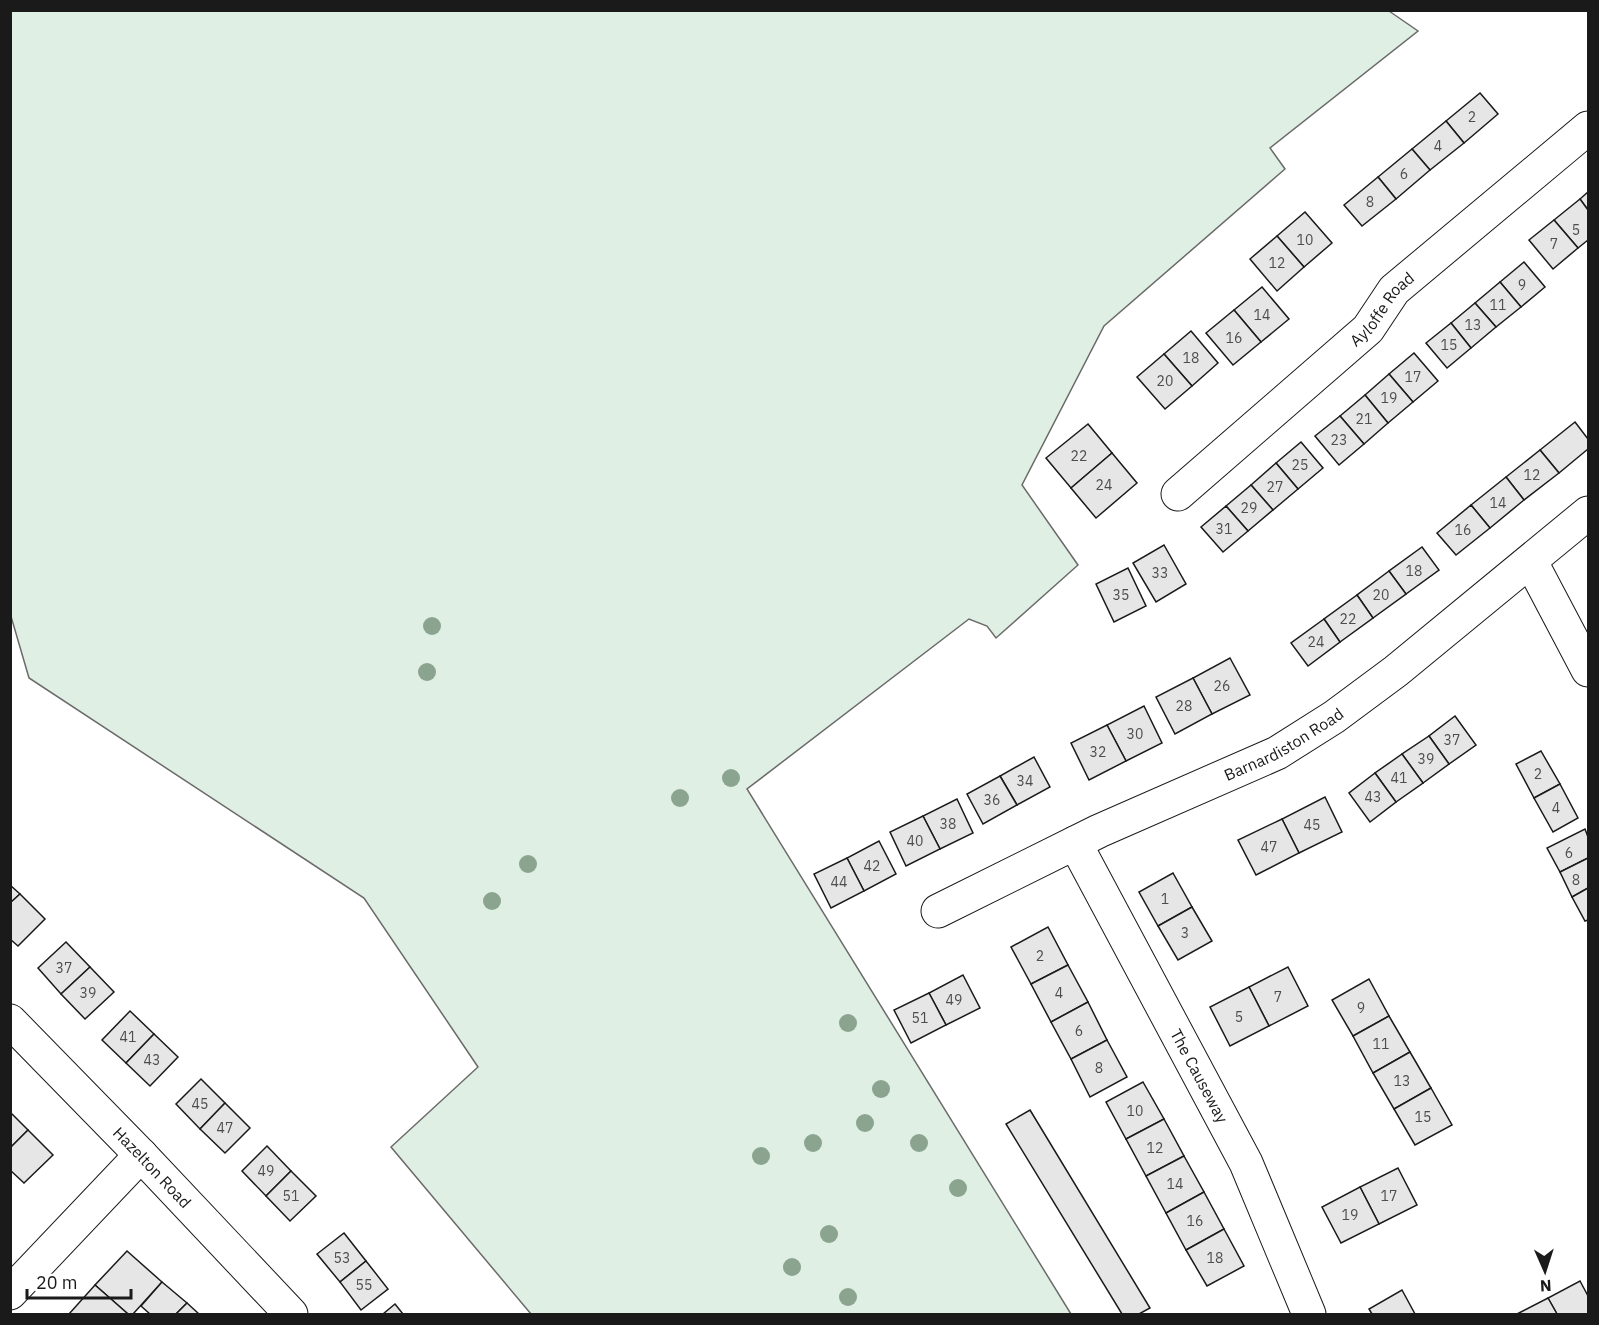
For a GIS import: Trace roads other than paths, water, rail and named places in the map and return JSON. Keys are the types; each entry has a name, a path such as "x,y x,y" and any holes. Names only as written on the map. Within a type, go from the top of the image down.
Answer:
{"street":[{"name":"Ayloffe Road","path":"1178,494 1368,329 1394,290 1588,128"},
{"name":"Barnardiston Road","path":"938,912 1075,843 1277,753 1334,717 1396,671 1588,513"},
{"path":"1531,562 1588,670"},
{"name":"The Causeway","path":"1075,843 1246,1163 1309,1314"},
{"name":"Hazelton Road","path":"10,1022 141,1155 291,1314"},
{"path":"10,1293 141,1155"}]}
